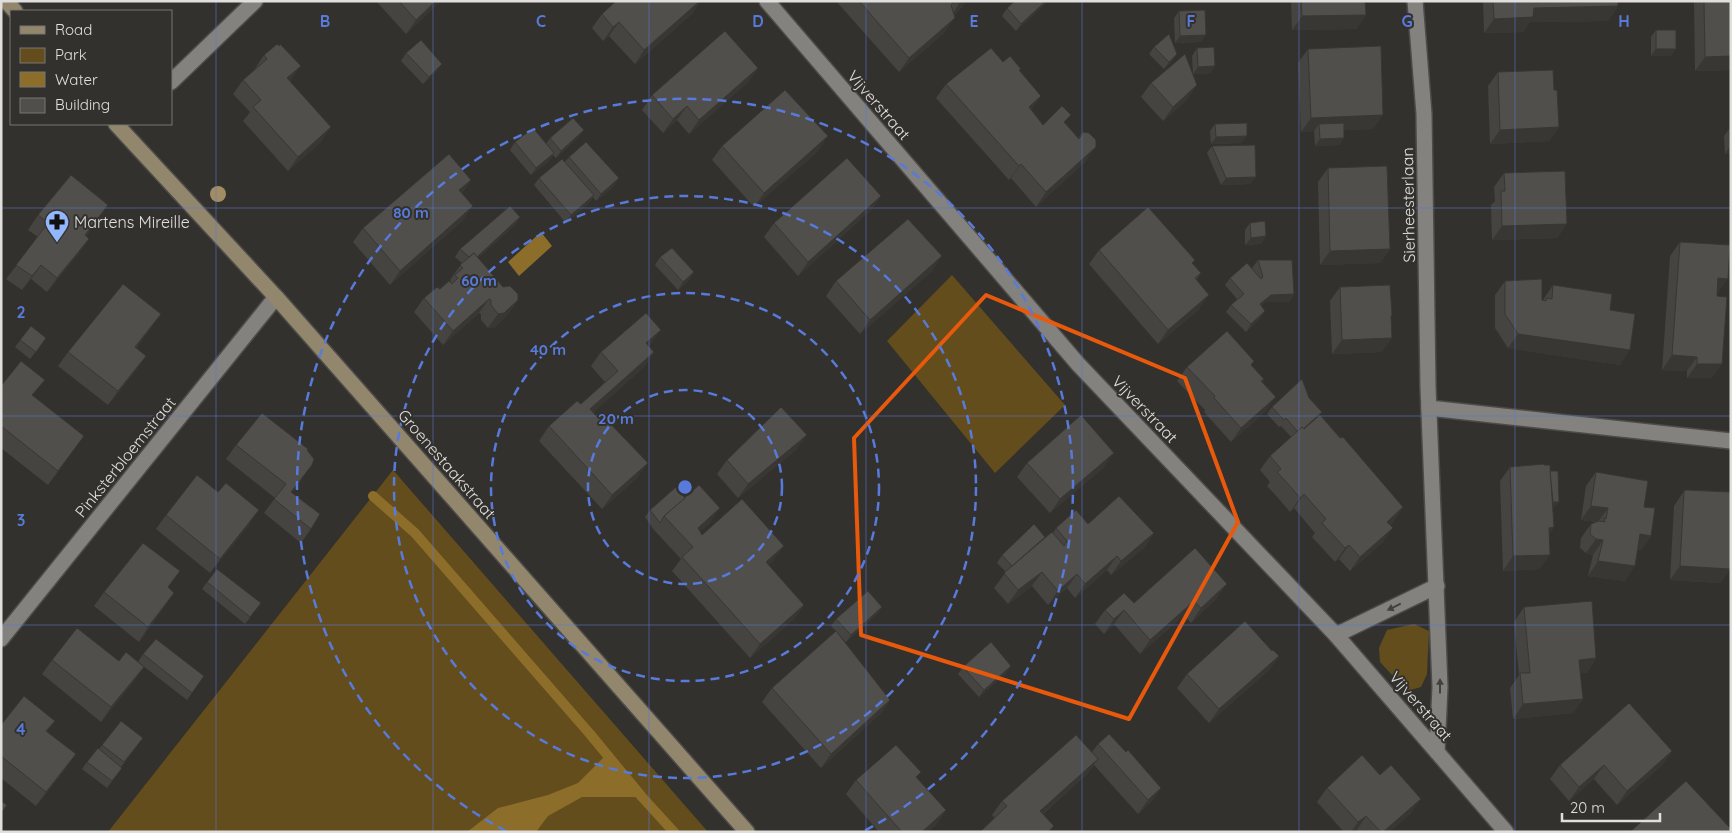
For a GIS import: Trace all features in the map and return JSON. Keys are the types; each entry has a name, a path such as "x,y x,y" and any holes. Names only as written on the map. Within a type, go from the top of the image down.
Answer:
{"street":[{"path":"172,81 255,1"},
{"name":"Vijverstraat","path":"767,1 1078,364 1336,635 1506,832"},
{"name":"Sierheesterlaan","path":"1415,1 1424,114 1429,408 1440,687 1437,752"},
{"name":"Groenestaakstraat","path":"122,126 276,297 747,832"},
{"name":"Pinksterbloemstraat","path":"1,639 276,297"},
{"path":"1429,408 1731,441"},
{"path":"1336,635 1437,586"}],"highlighted area":[{"path":"986,295 1185,378 1238,522 1129,719 861,635 854,438"}],"green space":[{"path":"952,275 1065,405 995,473 887,341"},
{"path":"393,470 708,832 108,832"},
{"path":"1414,624 1429,631 1427,674 1421,687 1407,691 1380,662 1379,648 1387,630"}],"water":[{"path":"541,232 552,246 519,276 508,262"},
{"path":"606,755 642,797 582,797 548,816 536,832 467,832 498,808 548,795 578,783"}],"building":[{"path":"399,1 436,1 416,20"},
{"path":"616,1 700,1 644,50 619,22 613,27 602,14"},
{"path":"859,1 955,1 951,5 955,18 909,58"},
{"path":"1015,1 1046,1 1021,24 1007,8"},
{"path":"1301,1 1365,1 1366,15 1302,16"},
{"path":"1493,1 1618,1 1618,6 1534,8 1533,17 1494,19"},
{"path":"1704,1 1731,1 1731,56 1705,57"},
{"path":"1205,10 1206,35 1180,36 1179,11"},
{"path":"1656,30 1676,30 1676,49 1656,49"},
{"path":"725,31 758,68 699,120 687,106 673,119 652,95"},
{"path":"1169,34 1177,54 1169,62 1154,47"},
{"path":"421,40 442,64 429,77 406,53"},
{"path":"277,44 279,46 280,44 301,66 287,78 331,127 298,157 253,107 261,100 243,80 267,59 264,55"},
{"path":"1381,46 1383,115 1311,118 1308,49"},
{"path":"1214,47 1215,66 1198,67 1197,48"},
{"path":"991,48 1003,62 1010,56 1041,96 1029,107 1043,125 1062,106 1071,115 1064,122 1079,139 1083,132 1089,133 1096,140 1096,147 1046,192 1021,164 1019,166 946,84"},
{"path":"1185,54 1197,85 1173,107 1151,83"},
{"path":"1553,70 1554,90 1557,90 1559,127 1500,130 1498,72"},
{"path":"785,90 828,136 764,193 722,146"},
{"path":"573,118 584,130 561,151 550,138"},
{"path":"1247,123 1247,136 1216,137 1215,124"},
{"path":"1344,123 1344,138 1320,139 1319,124"},
{"path":"533,128 554,153 536,168 515,142"},
{"path":"1729,129 1731,129 1731,146 1730,146"},
{"path":"586,142 619,178 601,194 569,157"},
{"path":"1255,145 1256,177 1226,178 1212,146"},
{"path":"449,154 471,180 459,190 473,206 400,271 363,228"},
{"path":"847,158 881,196 808,262 774,223"},
{"path":"562,159 594,195 571,215 539,178"},
{"path":"1387,166 1390,249 1330,251 1328,168"},
{"path":"1565,171 1567,224 1502,226 1501,191 1505,191 1504,173"},
{"name":"Martens Mireille","path":"71,175 108,205 85,235 89,239 57,278 41,265 32,276 16,265 48,223 38,215"},
{"path":"510,206 520,217 477,257 474,253 469,257 460,249"},
{"path":"1148,207 1195,260 1192,263 1201,273 1195,278 1209,295 1168,330 1099,250"},
{"path":"908,219 942,256 870,320 836,281"},
{"path":"1265,221 1266,236 1251,238 1250,223"},
{"path":"1680,242 1730,245 1728,279 1718,278 1717,296 1727,297 1722,364 1697,364 1697,357 1672,355"},
{"path":"672,248 694,272 683,282 660,257"},
{"path":"474,253 503,287 510,286 518,294 518,300 504,313 498,314 489,299 453,331 424,298 437,287 440,289 449,281 452,284 458,278 455,275 463,268 460,265"},
{"path":"1258,260 1292,260 1294,294 1271,295 1260,304 1265,311 1251,324 1231,305 1244,294 1230,278 1247,263 1261,279 1263,277"},
{"path":"1542,279 1542,300 1546,301 1547,298 1552,299 1553,285 1612,294 1610,310 1635,314 1630,350 1518,334 1505,314 1505,281"},
{"path":"123,284 161,314 135,347 146,356 118,391 68,352"},
{"path":"1390,285 1392,338 1342,340 1340,287"},
{"path":"646,313 661,330 646,343 654,352 590,409 598,418 602,415 648,463 612,495 549,426 577,401 581,404 618,371 601,352"},
{"path":"31,326 46,338 36,352 20,340"},
{"path":"1227,331 1254,361 1251,365 1264,379 1261,381 1276,397 1241,428 1214,398 1215,396 1187,367"},
{"path":"21,361 45,380 32,395 84,436 58,471 1,426 1,386"},
{"path":"1302,379 1309,398 1322,412 1298,432 1286,418 1284,420 1272,407"},
{"path":"781,407 807,435 748,484 727,460"},
{"path":"262,413 308,449 314,459 312,465 291,492 320,514 311,529 274,499 286,484 236,445"},
{"path":"1081,415 1114,453 1060,499 1027,463"},
{"path":"1320,415 1340,438 1343,437 1403,507 1387,522 1393,528 1360,557 1349,545 1345,548 1322,523 1326,519 1304,494 1300,498 1277,472 1281,469 1270,456 1302,427 1304,429"},
{"path":"1550,465 1554,527 1549,528 1550,555 1513,556 1510,467"},
{"path":"1550,471 1558,471 1559,502 1553,502"},
{"path":"1596,472 1648,481 1644,507 1655,508 1651,536 1640,534 1635,566 1598,561 1603,540 1596,539 1590,534 1591,524 1599,521 1605,522 1604,518 1606,519 1608,508 1591,506"},
{"path":"197,475 218,492 226,483 259,510 220,559 166,515"},
{"path":"699,485 720,508 698,528 702,535 742,499 784,546 766,562 804,605 760,644 682,557 693,547 664,516"},
{"path":"676,487 685,498 664,516 660,523 650,510"},
{"path":"1684,491 1731,492 1730,569 1680,566"},
{"path":"1119,496 1154,533 1121,561 1117,556 1085,584 1077,574 1058,591 1042,572 1018,590 1004,573 1052,532 1064,546 1067,541 1056,528 1076,510 1088,524"},
{"path":"1034,524 1045,537 1012,566 1002,555"},
{"path":"143,543 180,571 168,587 174,593 148,627 104,592"},
{"path":"1195,548 1227,584 1201,608 1194,601 1150,640 1124,610 1114,619 1105,610 1124,593 1134,603"},
{"path":"217,569 261,603 250,617 207,582"},
{"path":"868,591 882,607 851,635 836,619"},
{"path":"1592,601 1596,658 1579,660 1583,699 1523,704 1520,673 1530,673 1524,607"},
{"path":"1245,621 1272,651 1279,656 1219,709 1187,674"},
{"path":"77,628 119,661 126,652 144,667 111,707 52,660"},
{"path":"836,631 890,700 831,754 772,688"},
{"path":"156,639 204,676 192,693 143,654"},
{"path":"991,642 1011,666 984,690 963,667"},
{"path":"24,696 55,721 46,731 76,754 46,792 1,756 1,725"},
{"path":"1629,703 1672,751 1627,791 1604,765 1579,787 1560,765"},
{"path":"121,721 143,738 124,762 102,745"},
{"path":"1109,734 1126,752 1128,750 1161,788 1148,800 1098,744"},
{"path":"1076,735 1098,759 1040,811 1054,826 1048,832 980,832 1007,806 1002,801"},
{"path":"896,745 921,772 916,777 946,810 922,832 902,832 856,780"},
{"path":"98,748 122,768 112,781 87,762"},
{"path":"1362,755 1380,775 1391,765 1421,799 1383,832 1366,816 1358,822 1327,788"},
{"path":"1686,781 1731,829 1730,832 1630,832"},
{"path":"1,801 7,805 1,813"}],"waterway":[{"path":"373,496 415,533 674,832"}],"place":[{"name":"Martens Mireille","path":"57,243"}]}
